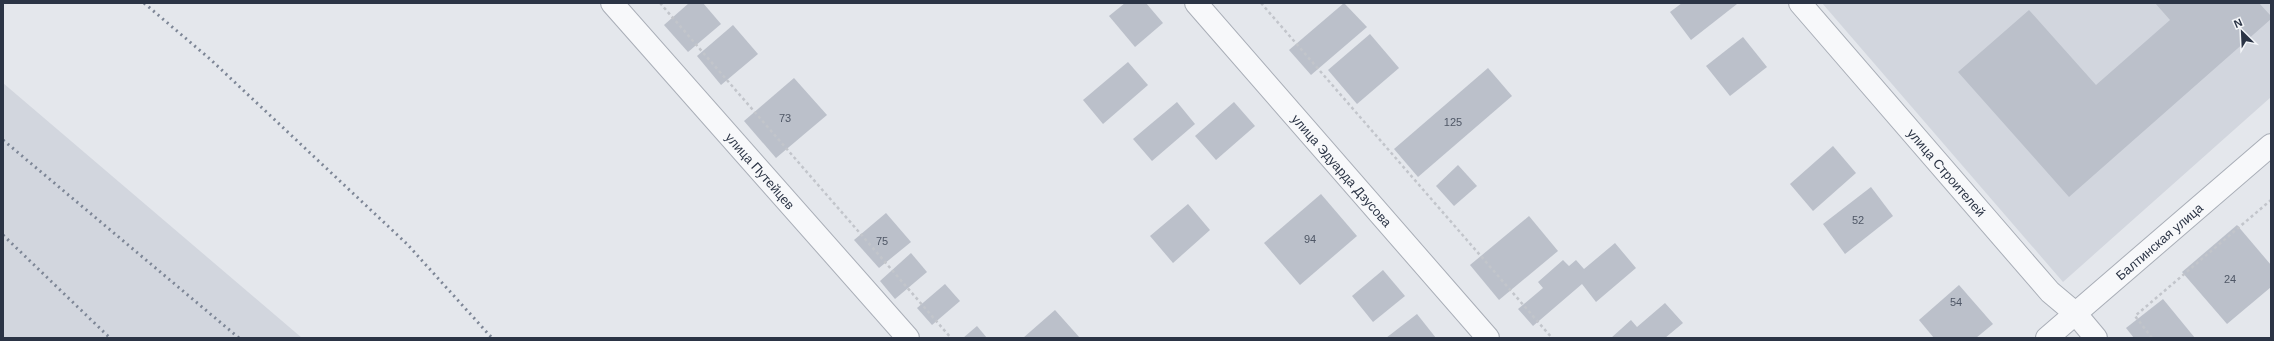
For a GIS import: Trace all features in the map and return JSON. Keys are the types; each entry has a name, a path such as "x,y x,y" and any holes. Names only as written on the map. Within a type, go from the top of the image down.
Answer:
{"street":[{"name":"улица Путейцев","path":"612,3 908,338"},
{"name":"улица Эдуарда Дзусова","path":"1196,3 1488,338"},
{"name":"улица Строителей","path":"1800,3 2050,292 2076,313 2096,338"},
{"name":"Балтинская улица","path":"2047,338 2271,145"}],"path":[{"path":"660,3 951,338"},
{"path":"1261,3 1552,338"},
{"path":"2152,338 2135,316 2271,200"}],"shaded area":[{"path":"1822,3 2271,3 2271,97 2063,282"},
{"path":"3,83 302,338 3,338"}],"building":[{"path":"689,3 703,3 721,24 688,52 664,25"},
{"path":"1125,3 1146,3 1163,23 1135,47 1109,16"},
{"path":"1344,3 1367,27 1311,75 1289,50"},
{"path":"1682,3 1737,4 1691,40 1670,12"},
{"path":"2155,3 2259,3 2271,16 2271,19 2069,197 1958,72 2029,10 2096,85 2170,20"},
{"path":"733,25 758,54 721,85 697,56"},
{"path":"1370,34 1399,68 1357,104 1328,70"},
{"path":"1743,37 1767,67 1730,96 1706,66"},
{"path":"1128,62 1148,85 1103,124 1083,100"},
{"path":"1488,68 1512,96 1418,177 1394,149"},
{"path":"794,78 827,115 776,158 744,121"},
{"path":"1177,102 1195,124 1152,161 1133,139"},
{"path":"1234,102 1255,126 1216,160 1195,136"},
{"path":"1833,146 1856,173 1813,211 1790,184"},
{"path":"1458,165 1477,186 1454,206 1436,186"},
{"path":"1871,187 1893,216 1845,254 1823,224"},
{"path":"1321,194 1357,236 1300,285 1264,243"},
{"path":"1188,204 1210,230 1173,263 1150,236"},
{"path":"886,213 911,242 879,268 854,240"},
{"path":"1529,216 1558,251 1499,300 1470,265"},
{"path":"2237,225 2271,265 2271,287 2227,324 2182,272"},
{"path":"1615,243 1636,268 1596,302 1582,284 1533,326 1518,309 1543,288 1538,282 1563,260 1569,266 1576,260 1584,269"},
{"path":"911,253 927,272 895,299 880,281"},
{"path":"1383,270 1405,296 1373,322 1352,296"},
{"path":"945,284 960,301 932,325 917,308"},
{"path":"1959,285 1993,324 1976,338 1934,338 1919,320"},
{"path":"2163,299 2195,338 2134,338 2126,328"},
{"path":"1665,303 1683,323 1665,338 1611,338 1631,320 1637,327"},
{"path":"1055,310 1080,338 1023,338"},
{"path":"1417,314 1436,338 1386,338"},
{"path":"977,326 987,338 963,338"}],"railway":[{"path":"144,3 210,59 407,244 492,338"},
{"path":"3,140 239,338"},
{"path":"3,235 110,338"}]}
